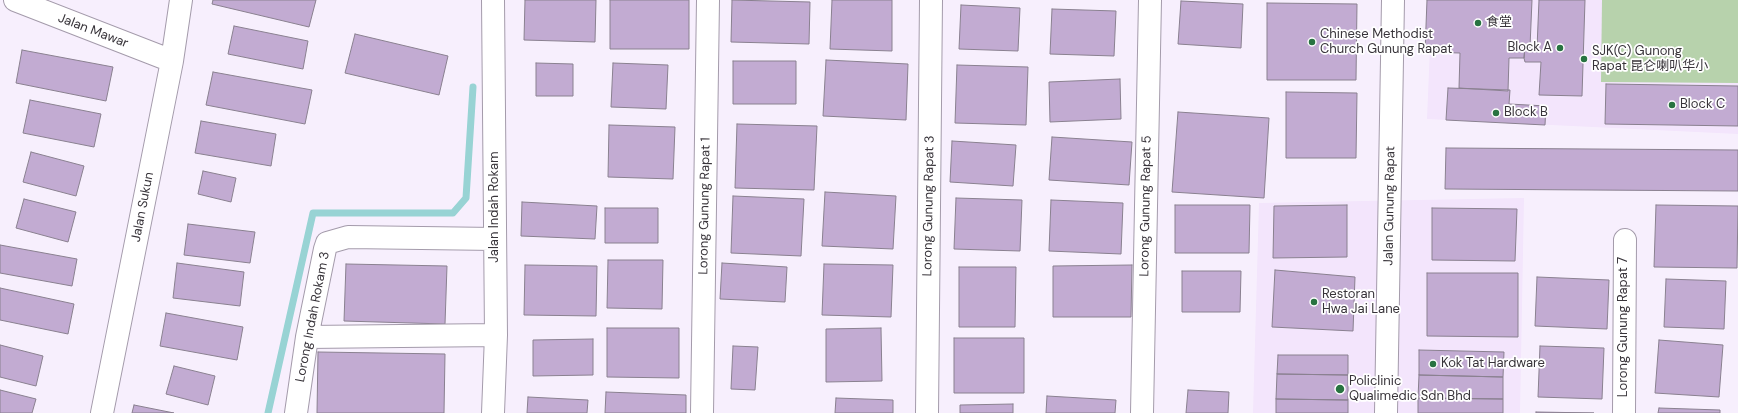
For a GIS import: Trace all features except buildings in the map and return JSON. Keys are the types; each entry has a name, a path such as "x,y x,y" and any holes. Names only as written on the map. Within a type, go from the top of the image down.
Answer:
{"street":[{"name":"Jalan Mawar","path":"15,0 172,61"},
{"name":"Jalan Sukun","path":"102,413 172,61 181,0"},
{"name":"Jalan Indah Rokam","path":"493,0 496,335 493,413"},
{"name":"Lorong Gunung Rapat 1","path":"702,413 708,0"},
{"name":"Lorong Gunung Rapat 3","path":"927,413 931,0"},
{"name":"Lorong Gunung Rapat 5","path":"1142,413 1150,0"},
{"name":"Jalan Gunung Rapat","path":"1386,413 1394,0"},
{"name":"Lorong Indah Rokam 3","path":"296,413 307,337 324,249 327,244 348,238 495,239"},
{"name":"Lorong Gunung Rapat 7","path":"1624,413 1625,240"},
{"path":"307,337 496,335"}],"shaded area":[{"name":"SJK(C) Gunong Rapat 昆仑喇叭华小","path":"1432,0 1738,0 1738,134 1427,119"},
{"path":"1524,198 1520,413 1253,413 1259,203"}],"green space":[{"path":"1602,0 1738,0 1738,83 1601,82"}],"waterway":[{"path":"268,413 313,213 453,213 466,198 473,87"}],"place":[{"name":"食堂","path":"1478,23"},
{"name":"Chinese Methodist Church Gunung Rapat","path":"1312,42"},
{"name":"Block A","path":"1560,48"},
{"name":"SJK(C) Gunong Rapat 昆仑喇叭华小","path":"1584,59"},
{"name":"Block C","path":"1672,105"},
{"name":"Block B","path":"1496,113"},
{"name":"Restoran Hwa Jai Lane","path":"1314,302"},
{"name":"Kok Tat Hardware","path":"1433,364"},
{"name":"Policlinic Qualimedic Sdn Bhd","path":"1340,389"}]}
